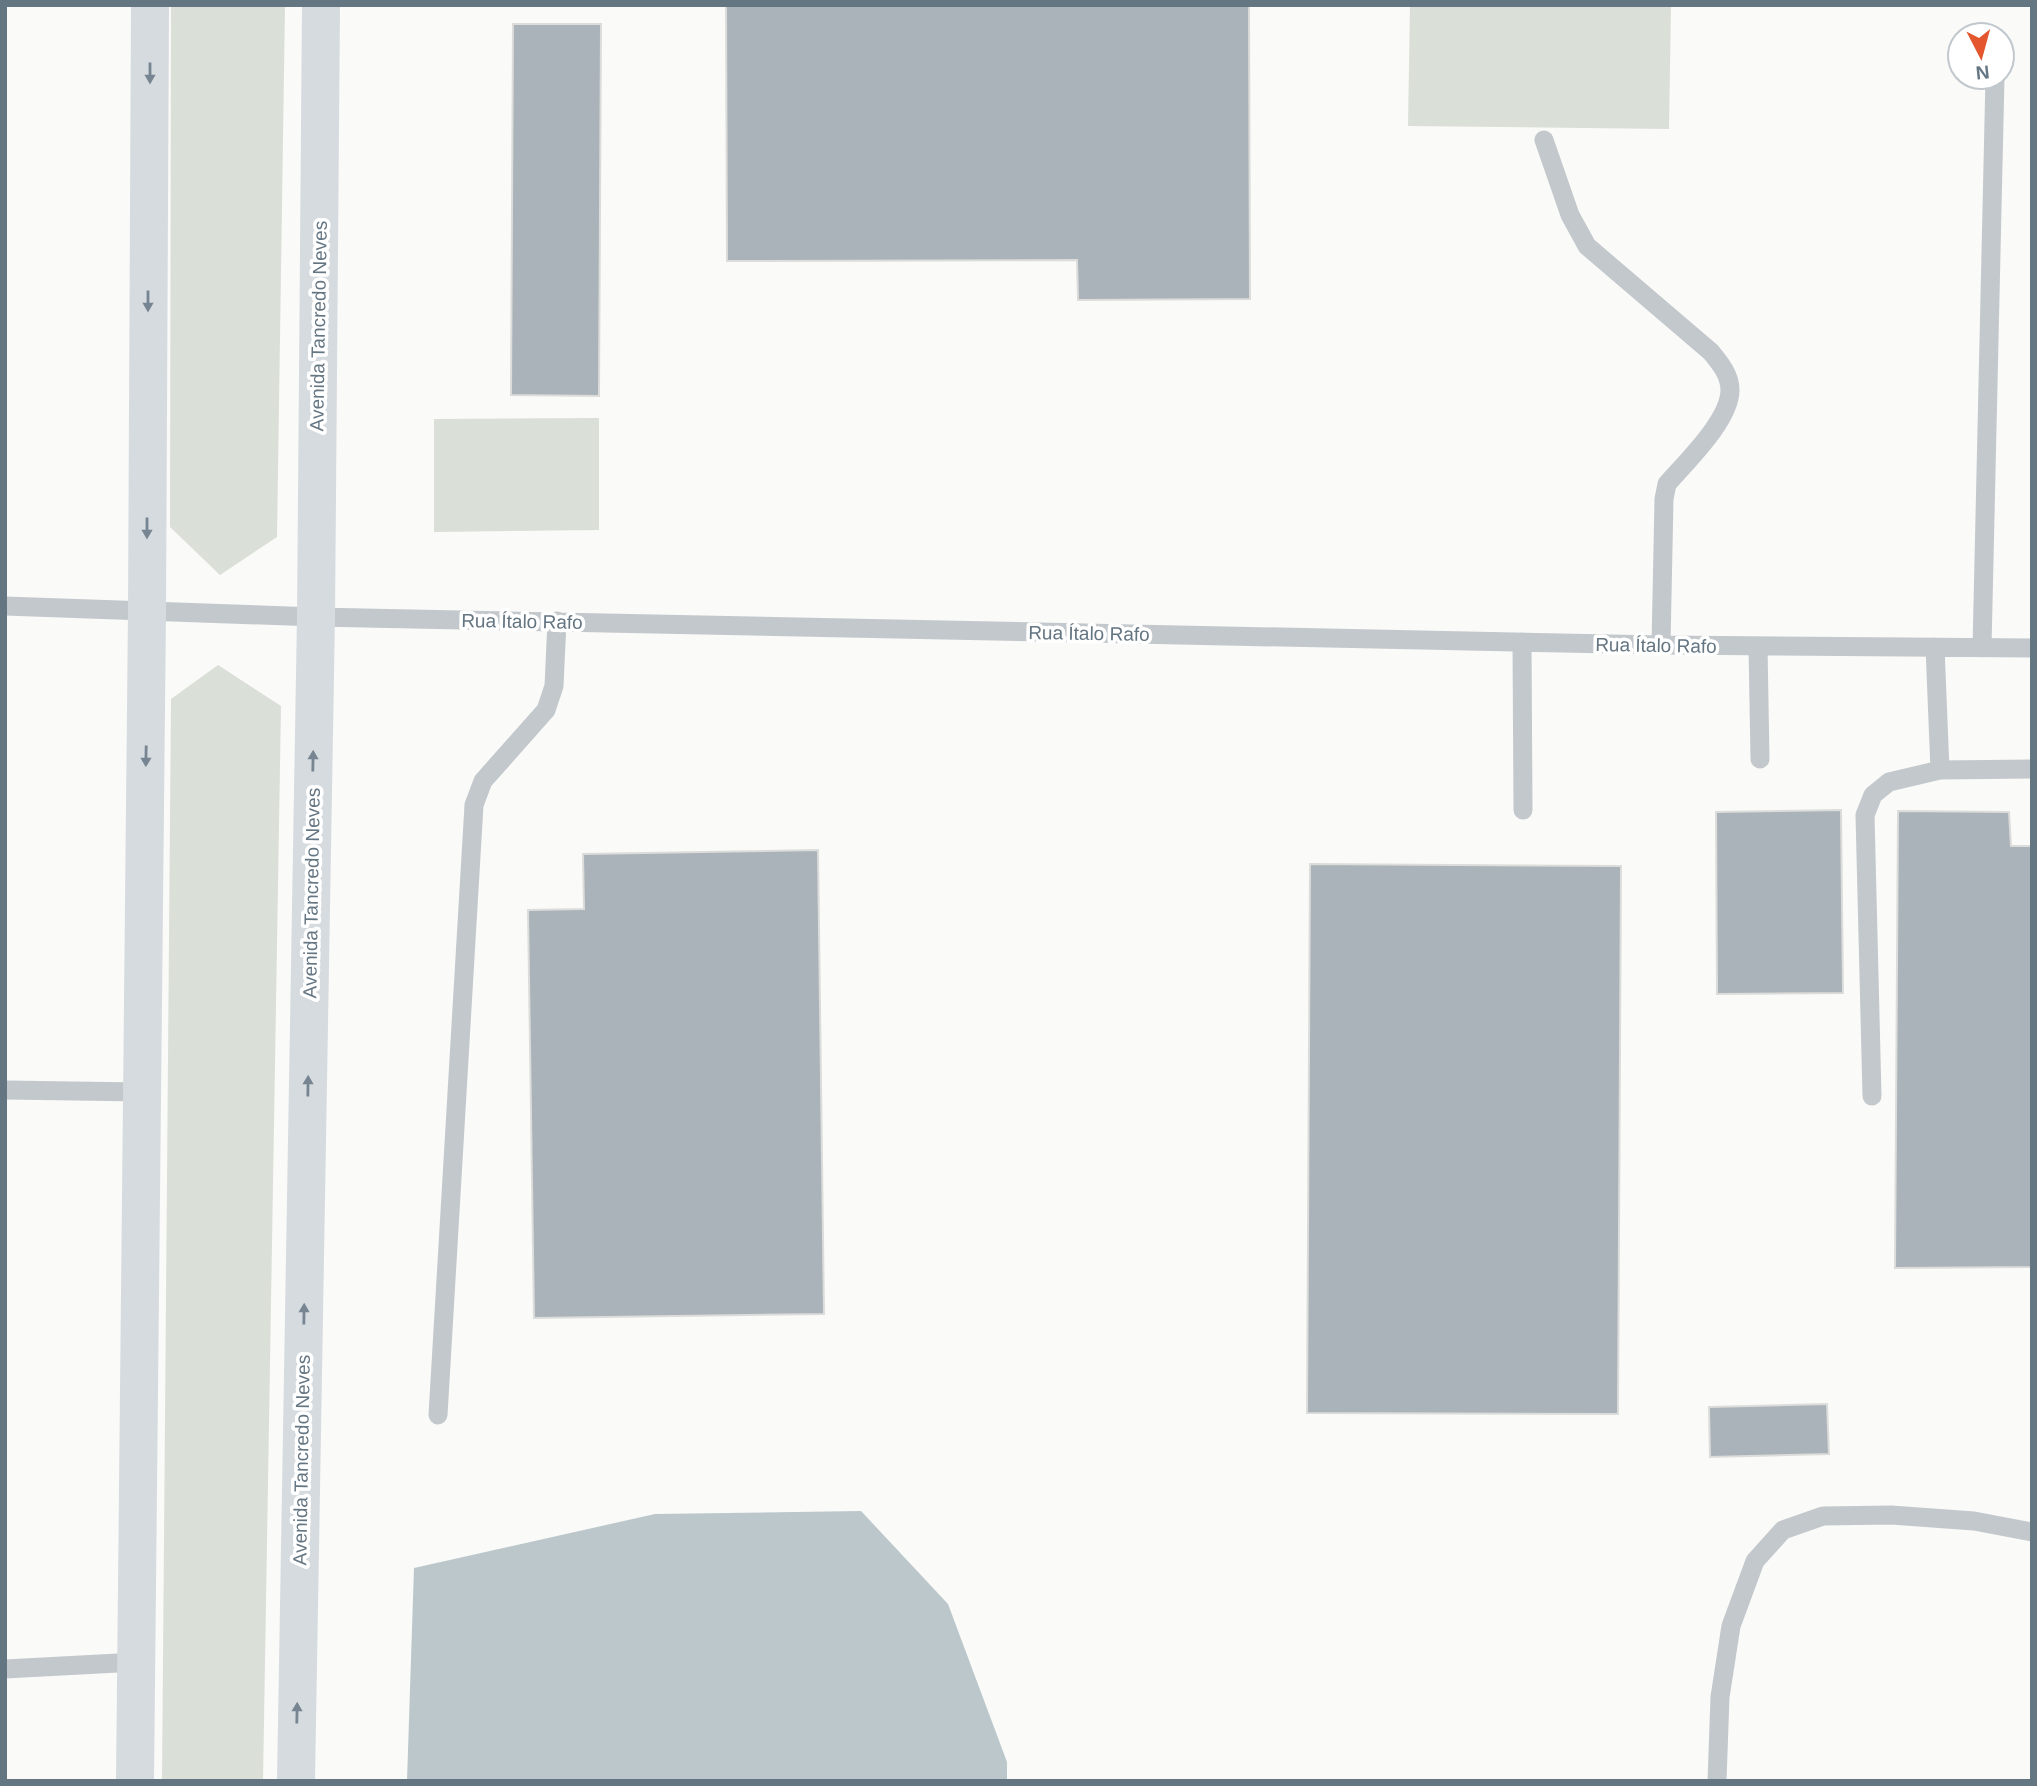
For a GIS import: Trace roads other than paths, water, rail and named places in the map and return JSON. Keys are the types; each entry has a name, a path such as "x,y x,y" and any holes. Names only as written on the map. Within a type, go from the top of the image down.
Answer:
{"main road":[{"path":"135,1781 143,1092 150,5"},
{"name":"Avenida Tancredo Neves","path":"296,1781 316,617 321,5"}],"lane":[{"path":"1982,648 1995,91"},
{"path":"1544,139 1570,215 1587,246 1711,352 1725,369 1730,389 1727,410 1667,484 1664,499 1661,645"},
{"name":"Rua Ítalo Rafo","path":"5,606 316,617 1661,645 2032,648"},
{"path":"438,1415 474,805 483,781 546,709 551,699 557,621"},
{"path":"1522,642 1523,810"},
{"path":"1758,646 1760,759"},
{"path":"1935,647 1940,770"},
{"path":"1872,1096 1865,815 1873,795 1889,782 1940,770 2032,769"},
{"path":"5,1090 143,1092"},
{"path":"1717,1781 1720,1697 1731,1626 1755,1561 1783,1531 1823,1516 1891,1515 1974,1521 2032,1532"},
{"path":"5,1669 136,1662"}]}
